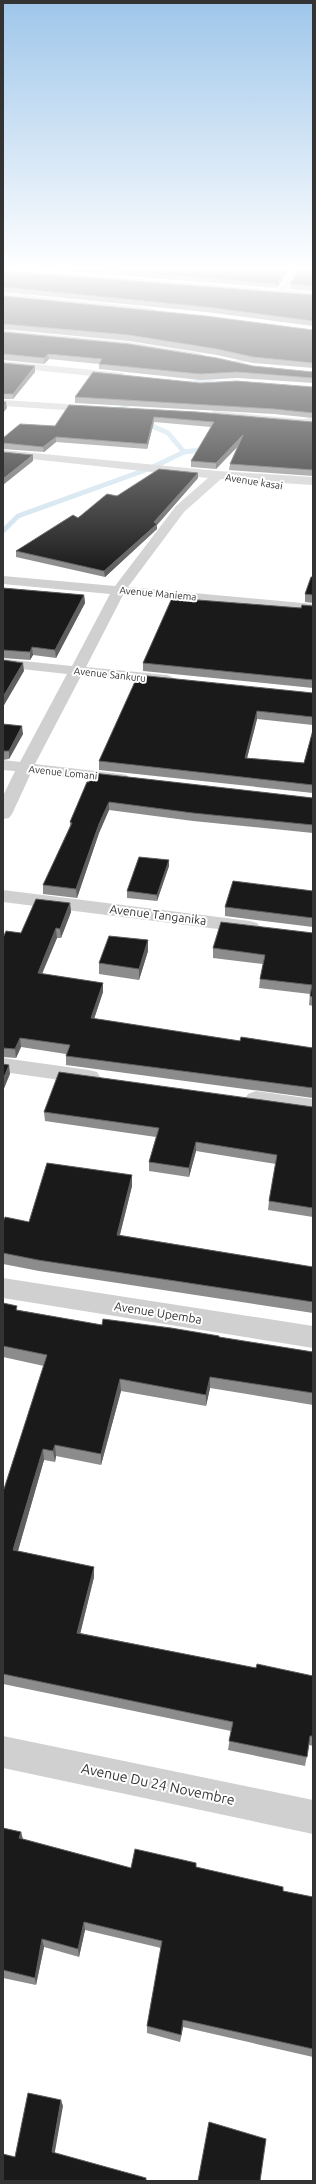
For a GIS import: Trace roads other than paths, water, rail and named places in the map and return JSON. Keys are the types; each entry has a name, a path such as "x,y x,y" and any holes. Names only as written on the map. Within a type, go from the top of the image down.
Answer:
{"street":[{"path":"41,368 130,377"},
{"path":"3,403 107,410"},
{"path":"204,413 313,423"},
{"path":"3,452 218,475 313,481"},
{"path":"3,814 25,768 119,590 180,509 218,475"},
{"name":"Avenue kasai","path":"218,475 278,484 306,493"},
{"name":"Avenue Maniema","path":"3,580 313,608"},
{"name":"Avenue Sankuru","path":"3,663 179,681"},
{"name":"Avenue Lomani","path":"3,765 134,780"},
{"name":"Avenue Tanganika","path":"3,896 266,929"},
{"path":"3,1065 112,1080"},
{"path":"236,1096 313,1107"},
{"name":"Avenue Upemba","path":"3,1288 313,1337"},
{"name":"Avenue Du 24 Novembre","path":"3,1752 313,1817"}],"waterway":[{"path":"175,384 206,381 224,375 230,368"},
{"path":"124,413 118,410 137,400"},
{"path":"297,425 313,418"},
{"path":"143,422 168,433 184,452"},
{"path":"184,452 208,449"},
{"path":"3,531 18,516 151,468 184,452"}]}
